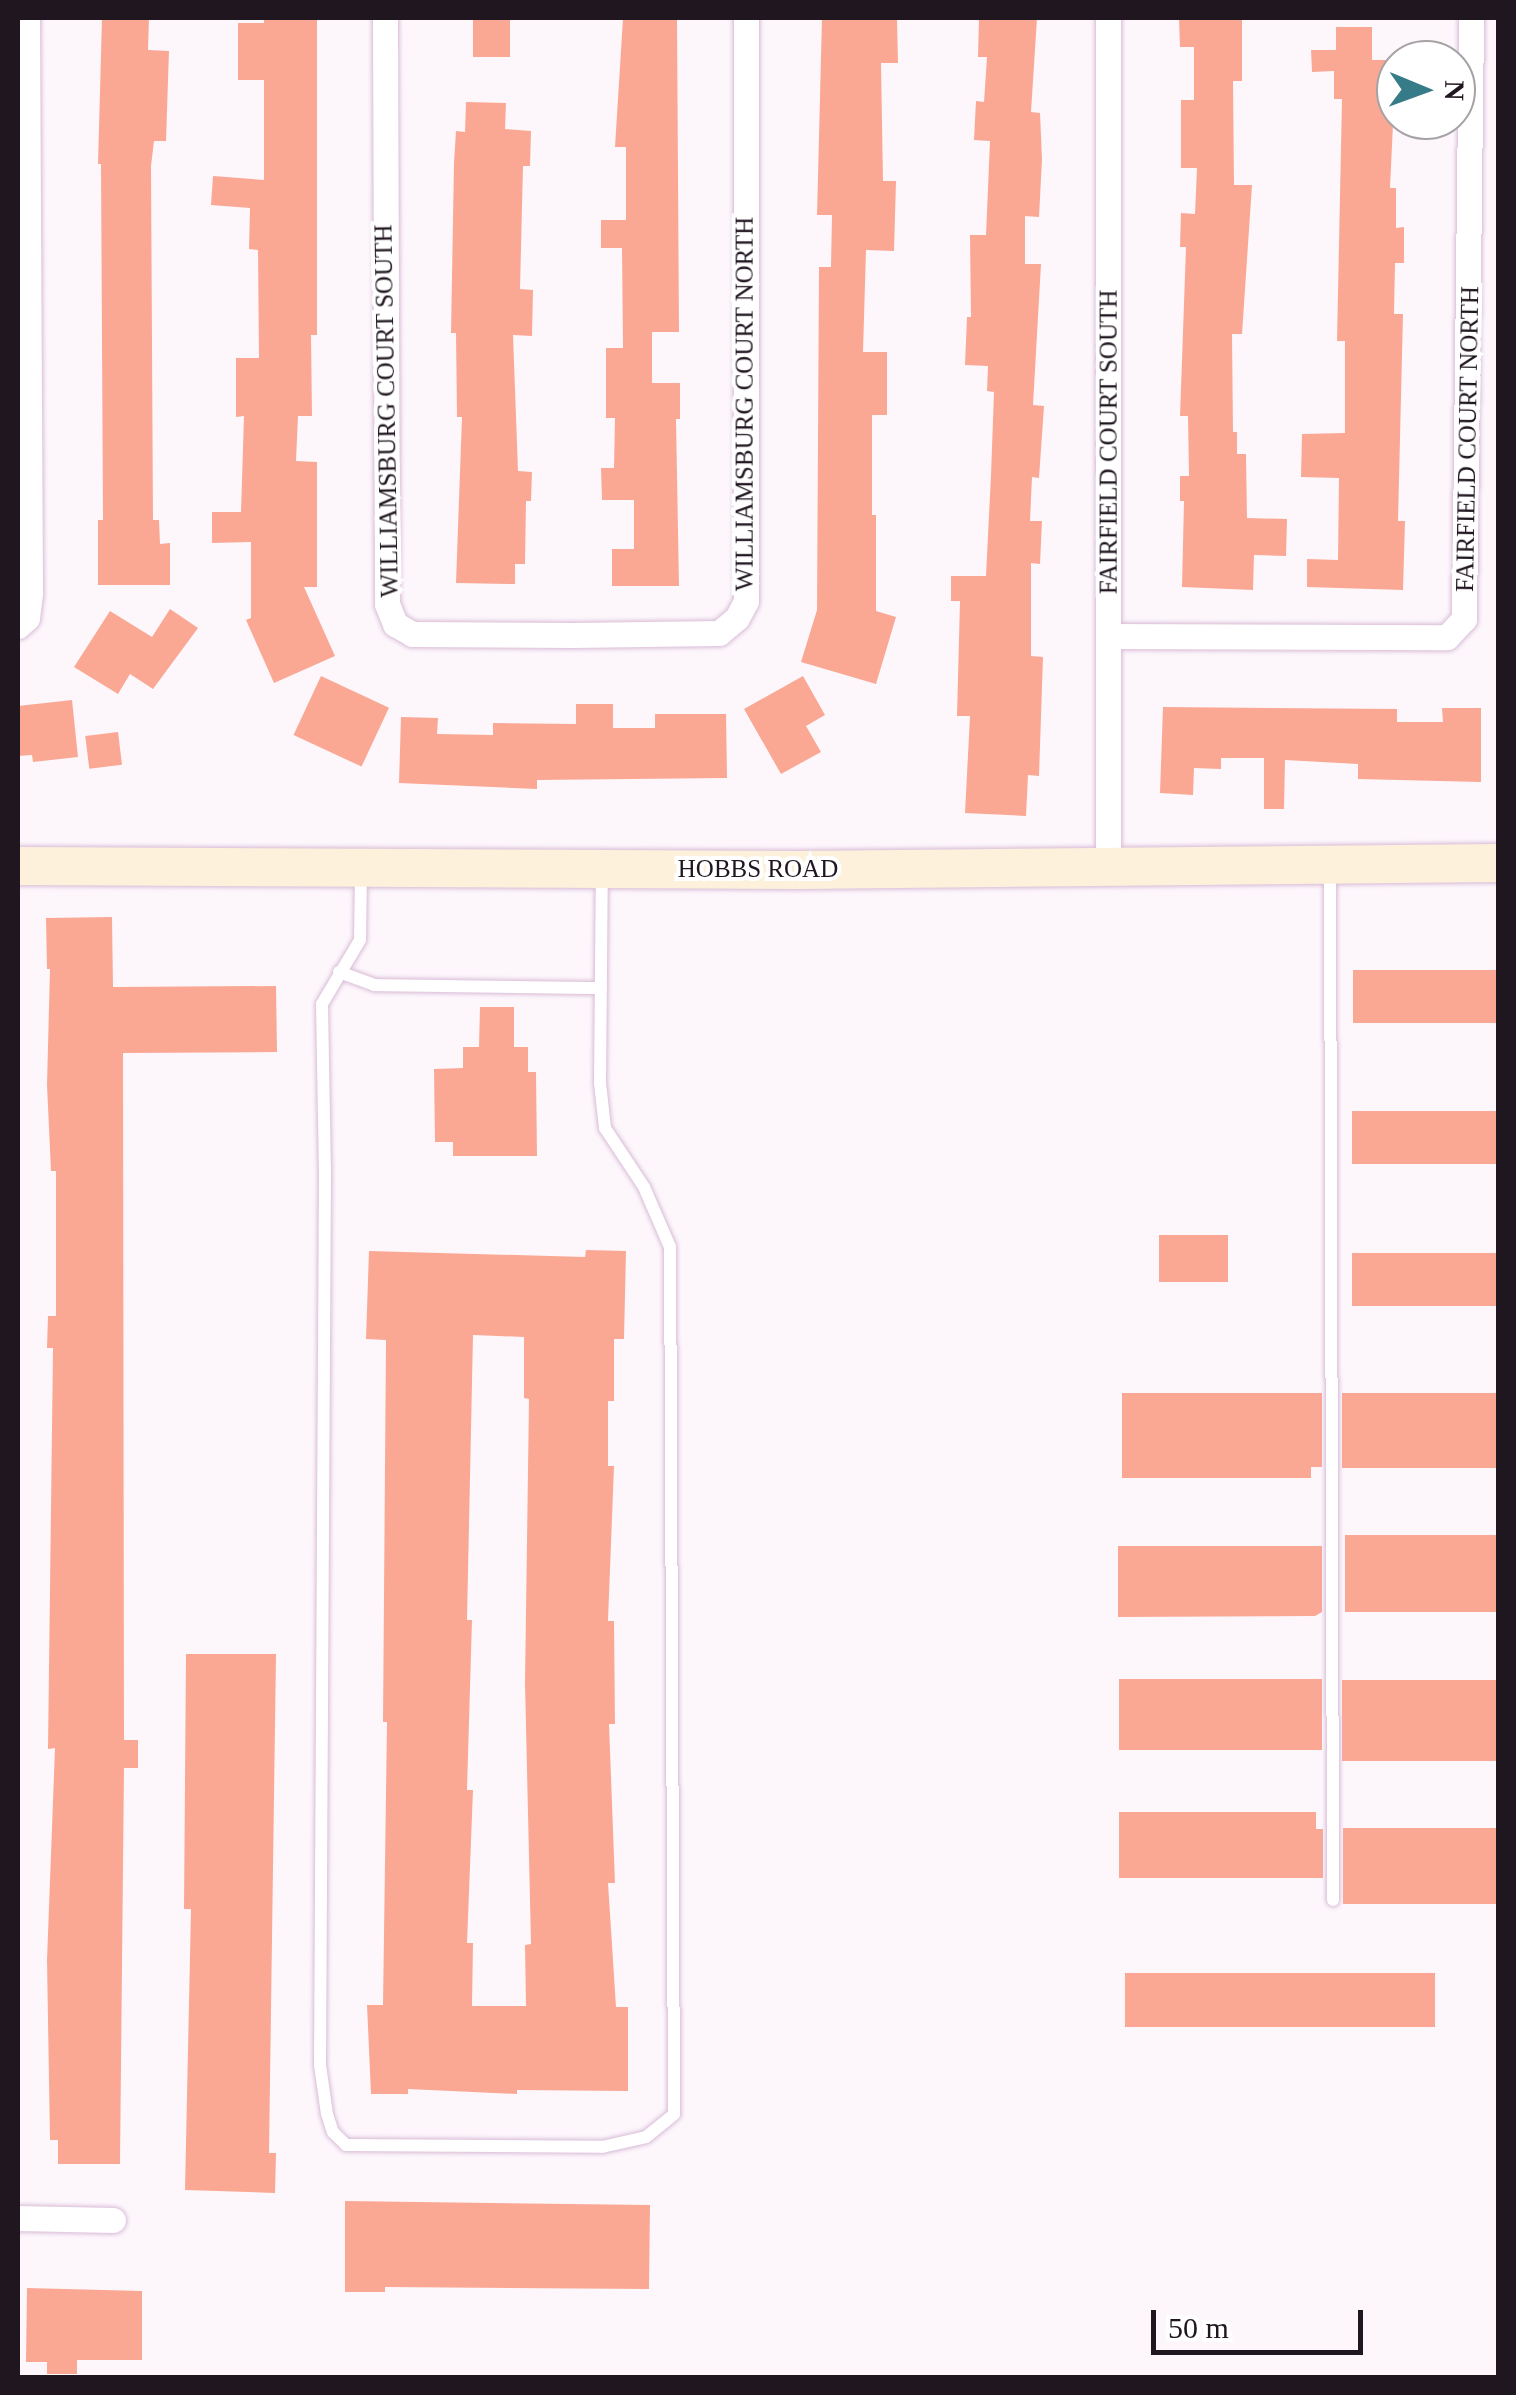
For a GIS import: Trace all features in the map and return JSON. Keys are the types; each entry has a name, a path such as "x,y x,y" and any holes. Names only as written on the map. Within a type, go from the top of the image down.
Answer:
{"street":[{"path":"18,626 27,618 30,592 27,18"},
{"name":"WILLIAMSBURG COURT SOUTH","path":"385,18 386,604 395,624 412,634 572,635"},
{"name":"WILLIAMSBURG COURT NORTH","path":"572,635 719,633 737,618 746,601 746,18"},
{"name":"FAIRFIELD COURT SOUTH","path":"1108,18 1108,866"},
{"name":"FAIRFIELD COURT NORTH","path":"1109,636 1446,636 1464,619 1472,18"},
{"name":"HOBBS ROAD","path":"18,866 602,869 1498,863"},
{"path":"18,2218 113,2220"}],"lane":[{"path":"1330,864 1333,1900"},
{"path":"361,868 360,940 322,1004 320,2065 327,2114 334,2132 346,2144 623,2146 646,2138 674,2114 670,1248 644,1187 605,1128 600,988 602,869"},
{"path":"339,972 374,984 600,988"}],"building":[{"path":"102,18 149,18 148,50 169,51 166,141 154,141 151,166 153,520 159,520 160,544 170,543 170,585 98,585 98,520 103,520 98,164"},
{"path":"264,18 317,18 317,335 311,335 312,416 298,416 296,461 317,462 317,587 304,587 335,656 274,683 246,620 251,618 251,542 212,543 212,512 241,512 244,416 236,417 236,358 259,358 258,250 249,249 250,208 211,205 213,176 264,180 264,80 238,80 238,23 264,23"},
{"path":"473,18 510,18 510,57 473,57"},
{"path":"623,18 677,18 679,332 652,332 652,383 680,383 680,419 676,419 679,586 612,586 612,549 634,549 634,500 602,500 601,468 614,468 615,418 606,418 606,348 623,348 622,248 601,248 601,220 626,220 626,147 615,147"},
{"path":"822,18 897,18 898,63 881,63 883,181 896,181 894,251 866,250 863,352 887,352 887,415 872,415 876,611 896,617 876,684 801,662 817,610 819,267 831,267 832,215 817,215"},
{"path":"979,18 1037,18 1031,112 1040,113 1042,159 1039,217 1025,216 1025,264 1041,264 1033,405 1044,406 1039,478 1032,477 1030,521 1042,521 1040,564 1031,563 1031,656 1043,657 1039,776 1028,775 1026,816 965,813 970,716 957,716 960,601 951,601 951,576 986,576 994,392 987,391 988,366 965,365 967,317 971,317 970,235 986,235 990,141 974,140 976,101 984,102 987,57 978,57"},
{"path":"1179,18 1242,18 1242,81 1233,81 1234,185 1252,185 1242,334 1232,334 1233,432 1237,432 1237,454 1246,454 1247,518 1287,519 1286,556 1254,555 1253,590 1182,587 1184,501 1180,501 1180,476 1189,476 1188,416 1180,416 1186,247 1180,247 1181,213 1195,214 1197,168 1181,168 1181,100 1194,100 1194,47 1180,47"},
{"path":"1336,27 1372,27 1376,140 1392,140 1390,188 1396,188 1396,228 1404,227 1404,263 1395,263 1394,314 1403,314 1398,521 1405,521 1403,590 1307,587 1307,559 1338,560 1339,478 1301,477 1302,434 1345,433 1345,341 1337,341 1342,99 1334,99 1334,71 1312,72 1311,50 1336,50"},
{"path":"466,102 506,103 505,129 531,131 530,166 523,166 520,289 533,290 532,336 513,335 518,471 532,472 531,501 526,501 525,564 515,564 515,584 456,583 462,417 457,417 456,333 451,333 454,163 456,131 465,132"},
{"path":"170,609 198,628 153,689 130,674 118,694 74,667 110,611 152,637"},
{"path":"321,676 389,708 362,767 294,735"},
{"path":"803,676 825,715 806,726 821,752 781,774 744,709"},
{"path":"72,700 78,757 33,762 32,755 18,756 18,706"},
{"path":"576,704 613,704 613,728 655,728 655,714 726,714 727,778 537,780 537,789 399,783 401,717 438,718 437,734 493,735 493,723 576,724"},
{"path":"1163,707 1397,709 1397,722 1443,722 1442,708 1481,708 1481,782 1358,779 1358,764 1285,760 1284,809 1264,809 1264,758 1221,758 1221,769 1194,768 1193,795 1160,793"},
{"path":"118,732 122,765 89,769 85,736"},
{"path":"112,917 113,987 276,986 277,1052 123,1053 124,1740 138,1740 138,1768 124,1768 120,2164 58,2164 58,2140 50,2140 47,1960 55,1748 48,1749 53,1348 47,1348 48,1316 56,1316 56,1171 51,1171 47,1085 50,969 46,918"},
{"path":"1353,970 1498,970 1498,1023 1353,1023"},
{"path":"480,1007 514,1007 514,1047 528,1047 528,1072 536,1072 537,1156 453,1156 453,1142 435,1142 434,1069 463,1068 463,1047 479,1047"},
{"path":"1352,1111 1498,1111 1498,1164 1352,1164"},
{"path":"1159,1235 1228,1235 1228,1282 1159,1282"},
{"path":"586,1250 626,1251 624,1339 614,1339 614,1401 608,1401 608,1466 614,1466 608,1621 614,1621 615,1724 609,1724 615,1883 608,1883 616,2007 628,2007 628,2091 517,2090 517,2094 408,2089 408,2094 371,2094 367,2005 383,2005 387,1722 383,1722 386,1340 366,1339 369,1251 585,1257","holes":["473,1335 524,1337 524,1398 529,1399 525,1683 531,1944 525,1945 526,2006 472,2006 473,1943 467,1943 473,1790 467,1790 472,1620 467,1620"]},
{"path":"1352,1253 1498,1253 1498,1306 1352,1306"},
{"path":"1122,1393 1322,1393 1322,1467 1311,1467 1311,1478 1122,1478"},
{"path":"1342,1393 1498,1393 1498,1468 1342,1468"},
{"path":"1345,1535 1498,1535 1498,1612 1345,1612"},
{"path":"1118,1546 1322,1546 1322,1612 1315,1616 1118,1617"},
{"path":"186,1654 276,1654 269,2153 276,2153 275,2193 185,2190 191,1909 184,1909"},
{"path":"1119,1679 1322,1679 1322,1750 1119,1750"},
{"path":"1342,1680 1498,1680 1498,1761 1342,1761"},
{"path":"1119,1812 1316,1812 1316,1829 1323,1829 1323,1878 1119,1878"},
{"path":"1343,1828 1498,1828 1498,1904 1343,1904"},
{"path":"1125,1973 1435,1973 1435,2027 1125,2027"},
{"path":"345,2201 650,2205 649,2289 385,2287 385,2292 345,2292"},
{"path":"27,2288 142,2291 142,2360 77,2360 77,2374 47,2374 47,2362 26,2362"}]}
